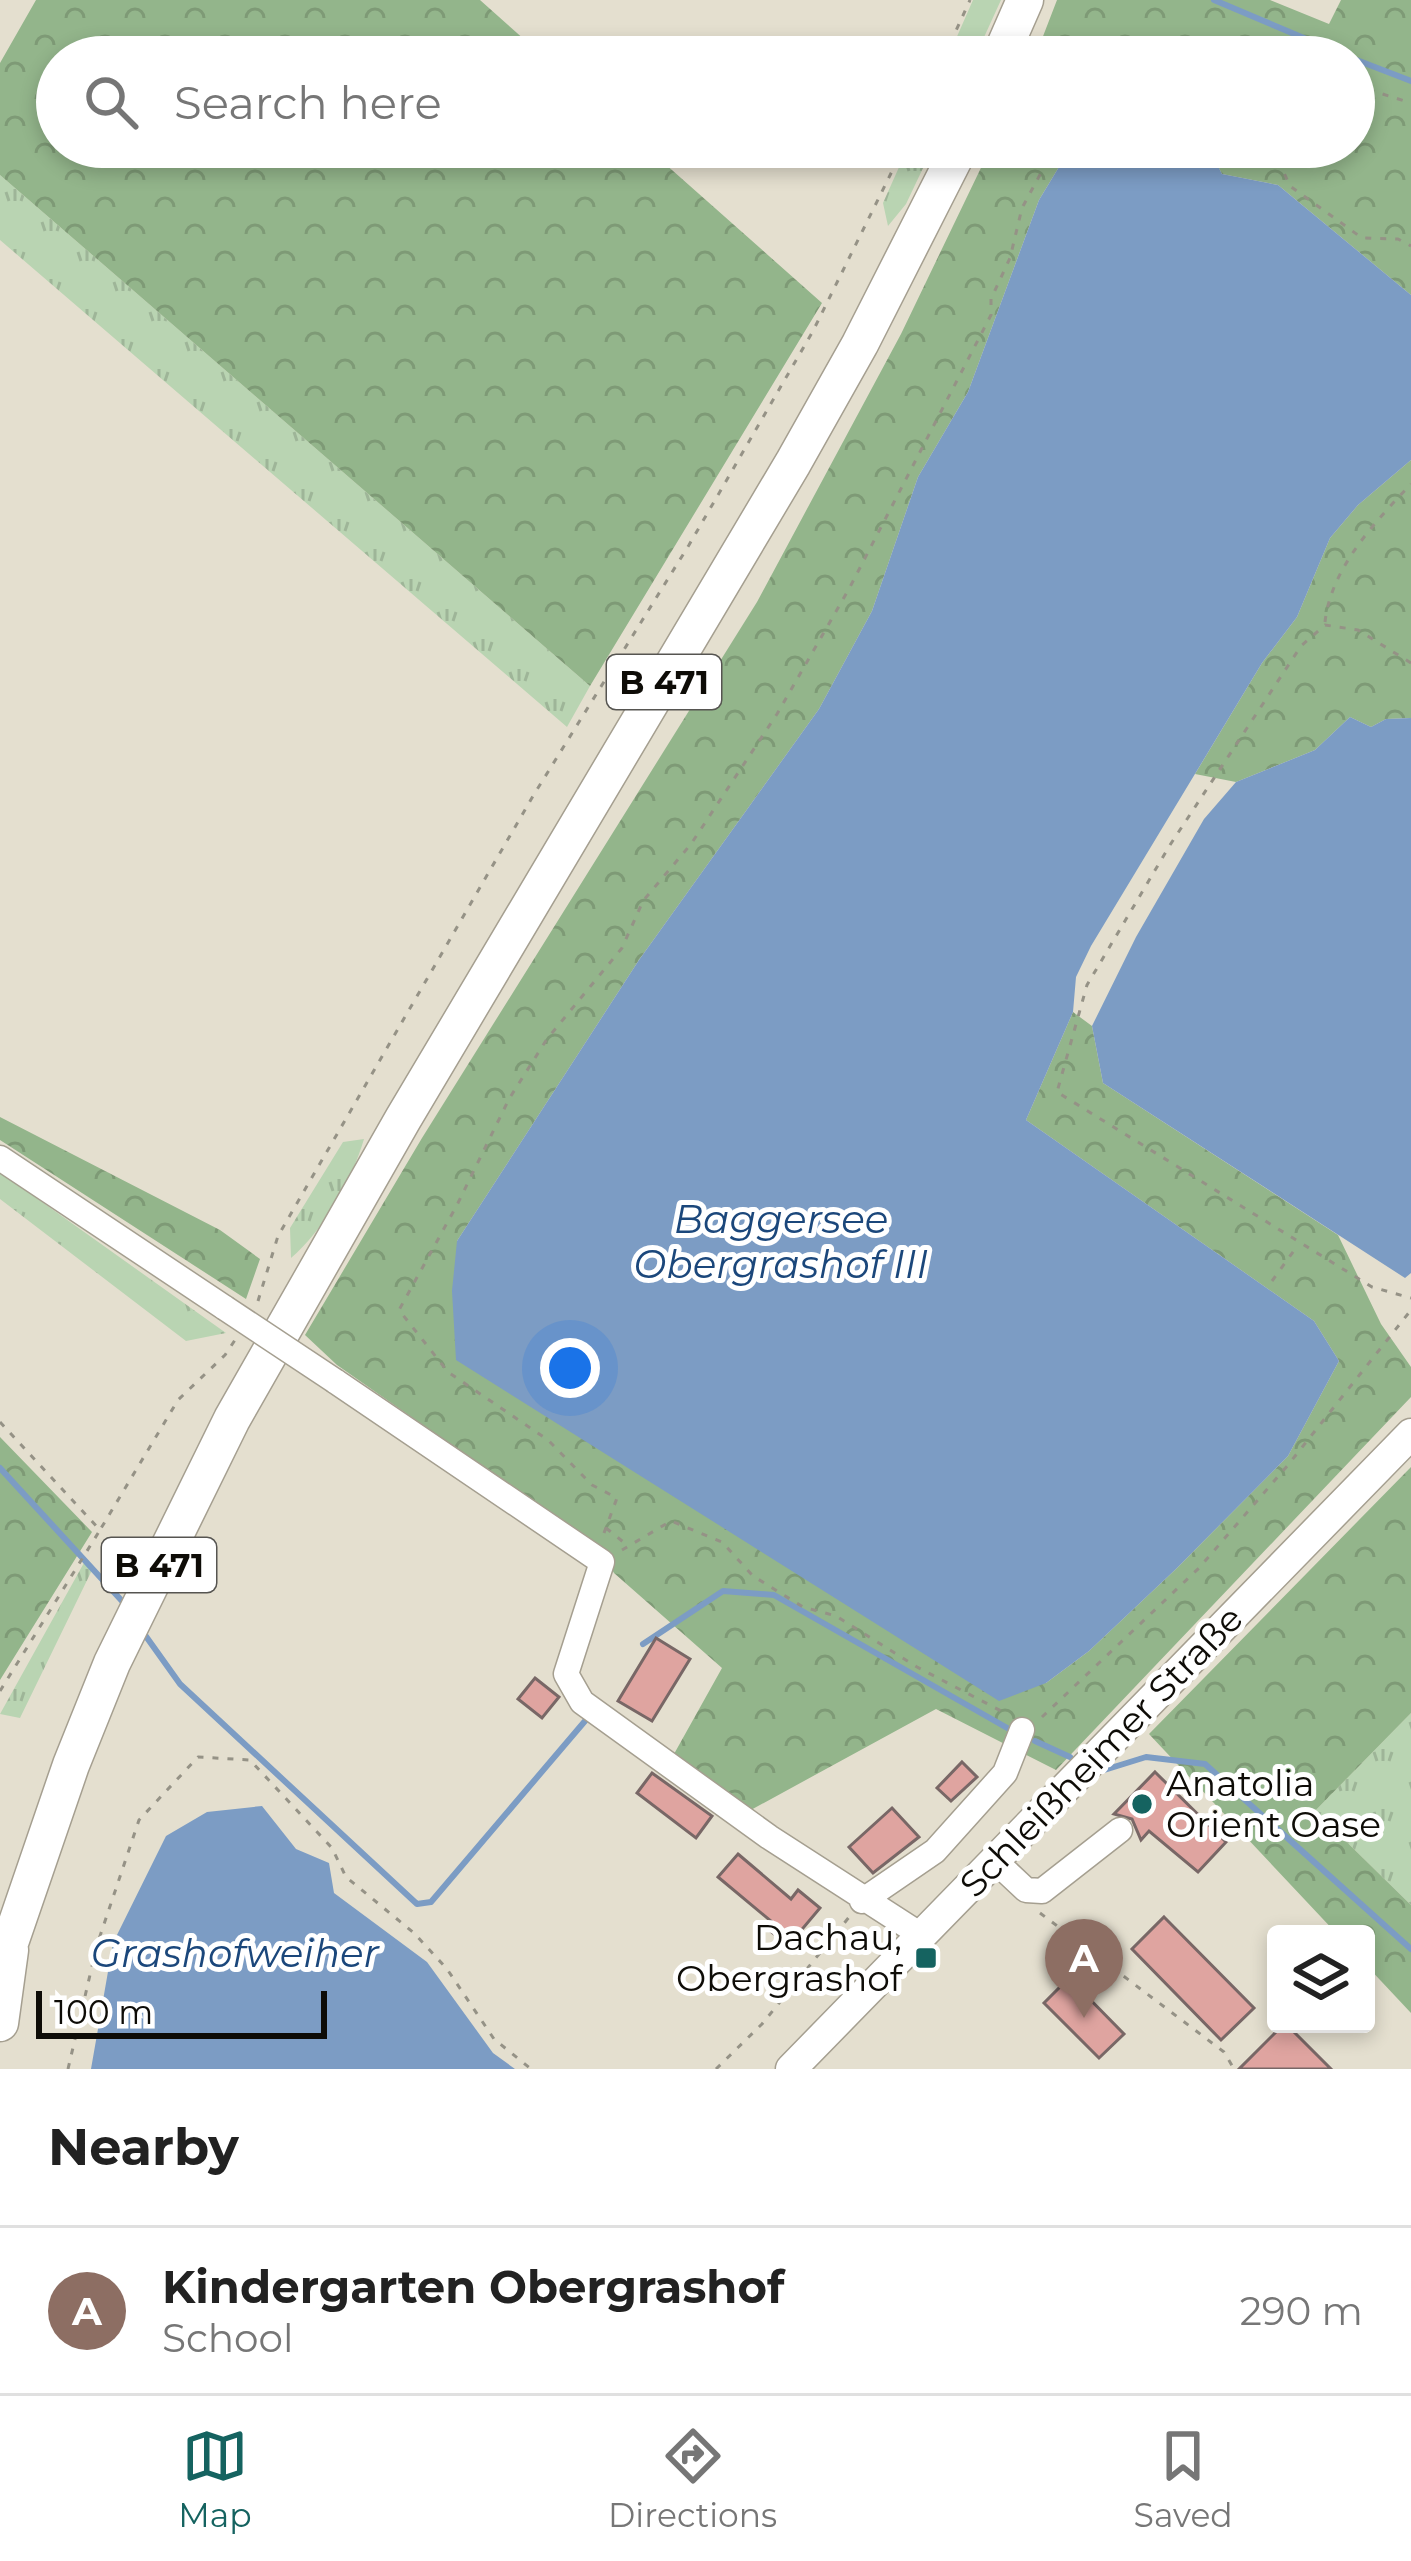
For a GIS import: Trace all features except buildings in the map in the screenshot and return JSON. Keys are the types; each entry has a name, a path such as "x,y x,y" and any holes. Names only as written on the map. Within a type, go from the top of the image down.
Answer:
{"highway":[{"path":"1009,36 1025,0"},
{"name":"B 471","path":"0,2024 6,1958 70,1765 112,1664 232,1419 404,1118 793,463 949,168"}],"main road":[{"name":"Schleißheimer Straße","path":"802,2066 921,1935 1411,1434"}],"street":[{"path":"0,1157 598,1558 566,1674 582,1702 862,1900 921,1935"},
{"path":"862,1900 935,1851 1005,1773 1025,1720"},
{"path":"994,1860 1026,1890 1042,1891 1120,1830"}],"path":[{"path":"954,36 970,0"},
{"path":"1375,92 1411,103"},
{"path":"256,1309 278,1236 533,796 689,545 802,350 893,168"},
{"path":"598,1558 616,1498 592,1485 548,1441 448,1372 399,1310 509,1099 547,1039 622,948 643,901 730,787 850,587 991,315 991,298 1010,258 1022,208 1044,168"},
{"path":"1282,168 1290,186 1362,238 1398,239 1411,247"},
{"path":"1411,484 1366,531 1327,603 1325,625 1300,646 1170,845 1087,986 1057,1092 1372,1287 1411,1298"},
{"path":"1325,625 1358,629 1411,663"},
{"path":"1272,1280 1299,1243"},
{"path":"598,1558 671,1521 722,1542 753,1576 803,1607 836,1616 917,1667 1025,1720 1199,1568 1411,1310"},
{"path":"0,1691 178,1400 235,1340"},
{"path":"0,1422 100,1530"},
{"path":"606,1528 628,1546"},
{"path":"68,2069 97,1945 140,1820 198,1757 250,1760 332,1848 346,1877 414,1933 446,1969 494,2038 531,2069"},
{"path":"1026,1890 1042,1915 1223,2052 1234,2069"},
{"path":"716,2069 762,2024 862,1900"}],"green space":[{"path":"36,0 480,0 520,36 36,36 36,168 670,168 822,303 590,686 0,175 0,63"},
{"path":"973,0 1001,0 985,36 957,36"},
{"path":"1057,0 1270,0 1329,24 1341,0 1411,0 1411,295 1278,185 1222,174 1219,168 1375,168 1375,36 1043,36"},
{"path":"899,168 923,168 906,204 888,226 883,203"},
{"path":"981,168 1058,168 1039,200 968,392 918,477 872,611 819,709 639,960 457,1241 1046,1683 1089,1651 1288,1456 1339,1361 1314,1321 1026,1120 1073,1012 1092,1026 1103,1083 1338,1235 1381,1324 1411,1367 1411,1397 1056,1770 936,1709 749,1811 674,1754 722,1668 614,1573 600,1549 337,1365 305,1335 422,1138 757,602 901,334"},
{"path":"0,175 590,686 567,727 0,240"},
{"path":"1411,460 1411,718 1386,719 1371,727 1350,717 1315,750 1236,782 1195,774 1262,663 1297,617 1330,538 1358,505"},
{"path":"0,1117 220,1230 260,1259 246,1299 0,1140"},
{"path":"364,1139 335,1204 291,1258 290,1228 343,1142"},
{"path":"0,1172 226,1333 186,1341 0,1199"},
{"path":"0,1437 92,1532 0,1680"},
{"path":"1411,1467 1411,1713 1315,1811 1411,1905 1411,2013 1375,1975 1375,1925 1329,1925 1149,1734"},
{"path":"85,1561 93,1568 20,1718 0,1714"},
{"path":"1411,1713 1411,1905 1315,1811"}],"water":[{"name":"Baggersee Obergrashof III","path":"1058,168 1219,168 1222,174 1278,185 1411,295 1411,460 1358,505 1330,538 1297,617 1262,663 1091,946 1076,977 1073,1012 1026,1120 1314,1321 1339,1361 1288,1456 1177,1568 1089,1651 1046,1683 999,1701 456,1360 452,1291 457,1241 639,960 819,709 872,611 918,477 968,392 1039,200"},
{"path":"1350,717 1371,727 1386,719 1411,718 1411,1273 1405,1278 1103,1083 1092,1026 1136,937 1204,819 1236,782 1315,750"},
{"name":"Grashofweiher","path":"262,1806 296,1849 329,1863 334,1893 427,1962 493,2053 515,2069 91,2069 113,1943 166,1836 207,1812"}],"waterway":[{"path":"1214,0 1299,36"},
{"path":"1375,67 1411,81"},
{"path":"0,1468 122,1601"},
{"path":"643,1644 723,1591 774,1595 1009,1729"},
{"path":"145,1635 180,1684 417,1904 431,1902 585,1721"},
{"path":"1035,1741 1070,1757"},
{"path":"1101,1771 1146,1757 1205,1764 1411,1949"}],"place":[{"name":"Anatolia Orient Oase","path":"1142,1804"},
{"name":"Dachau, Obergrashof","path":"926,1958"},
{"name":"Kindergarten Obergrashof","path":"1084,2018"}]}
